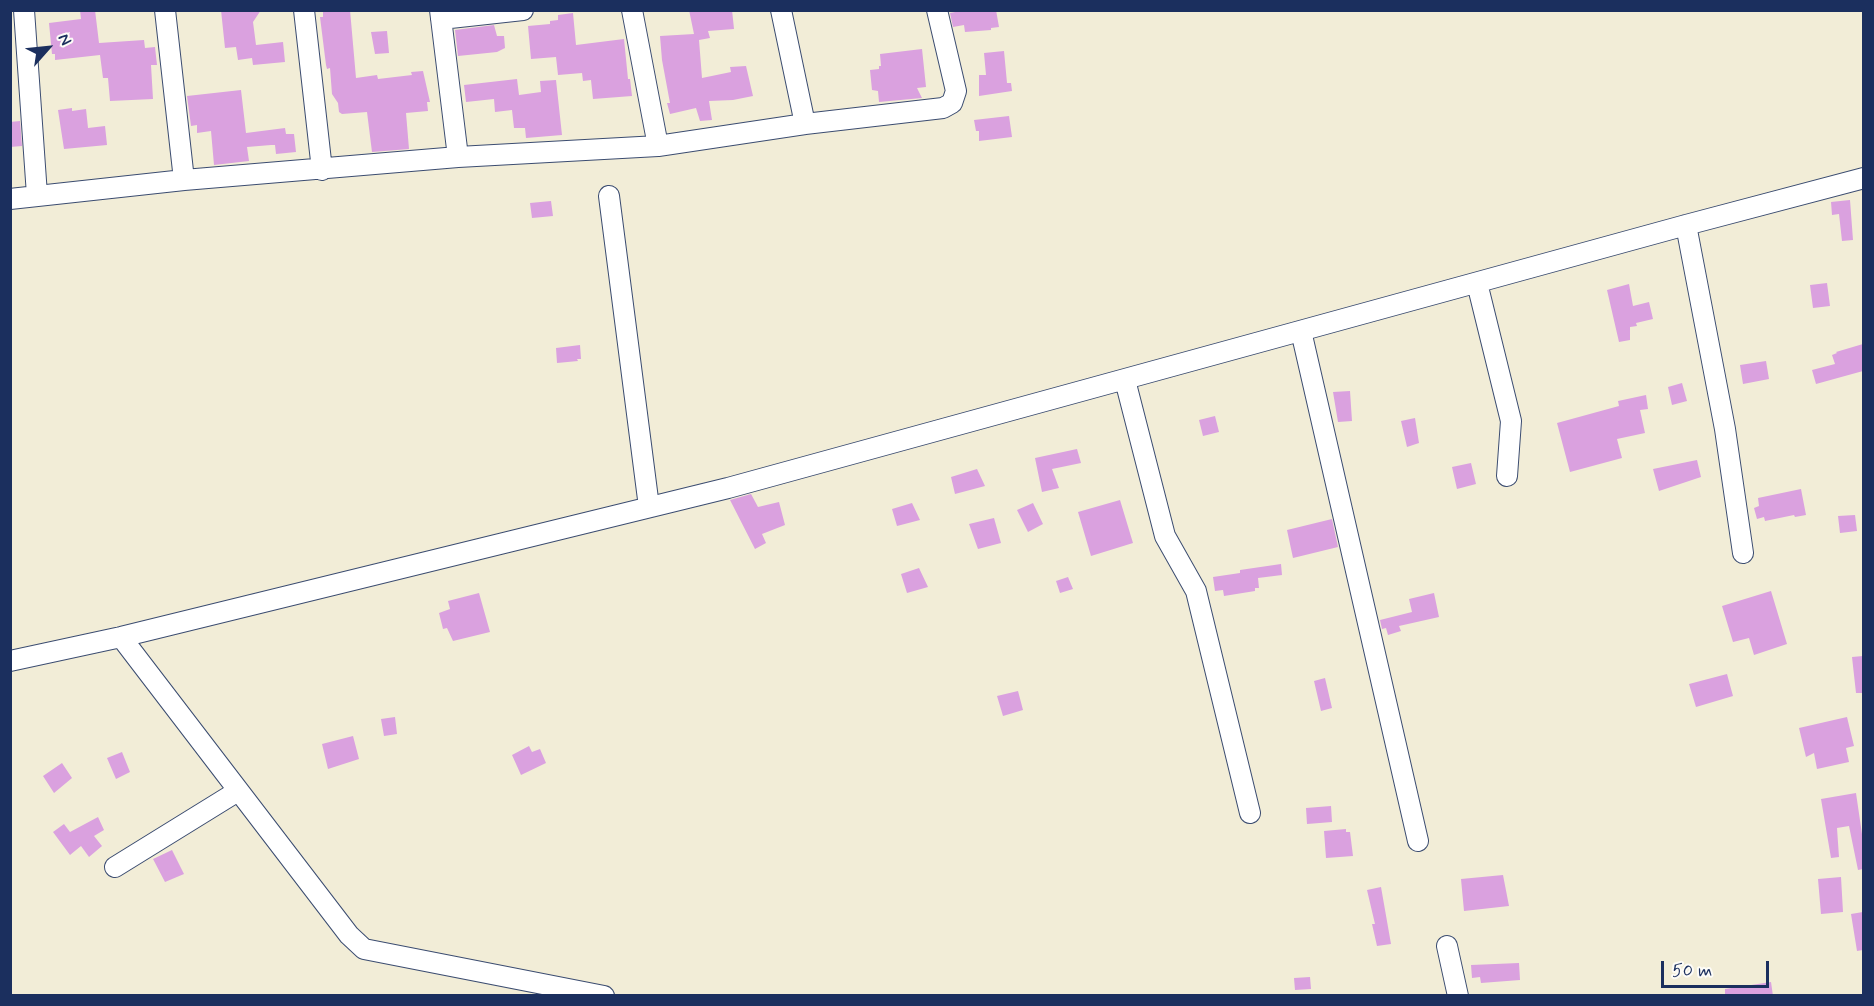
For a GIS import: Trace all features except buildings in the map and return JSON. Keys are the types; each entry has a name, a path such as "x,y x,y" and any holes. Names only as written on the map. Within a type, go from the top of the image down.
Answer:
{"street":[{"path":"24,10 37,195"},
{"path":"165,10 184,180"},
{"path":"304,10 322,170"},
{"path":"458,157 440,15 523,10"},
{"path":"632,10 658,146"},
{"path":"781,10 805,124"},
{"path":"10,199 184,180 458,157 658,146 805,124 943,108 952,103 956,91 937,10"},
{"path":"10,661 121,638 728,488 1863,178"},
{"path":"609,196 649,507"},
{"path":"1686,225 1725,429 1743,553"},
{"path":"1477,283 1510,421 1507,476"},
{"path":"1301,331 1418,841"},
{"path":"1125,380 1165,536 1196,591 1250,813"},
{"path":"121,638 349,935 364,949 604,996"},
{"path":"115,867 238,791"},
{"path":"1447,946 1458,996"}]}
